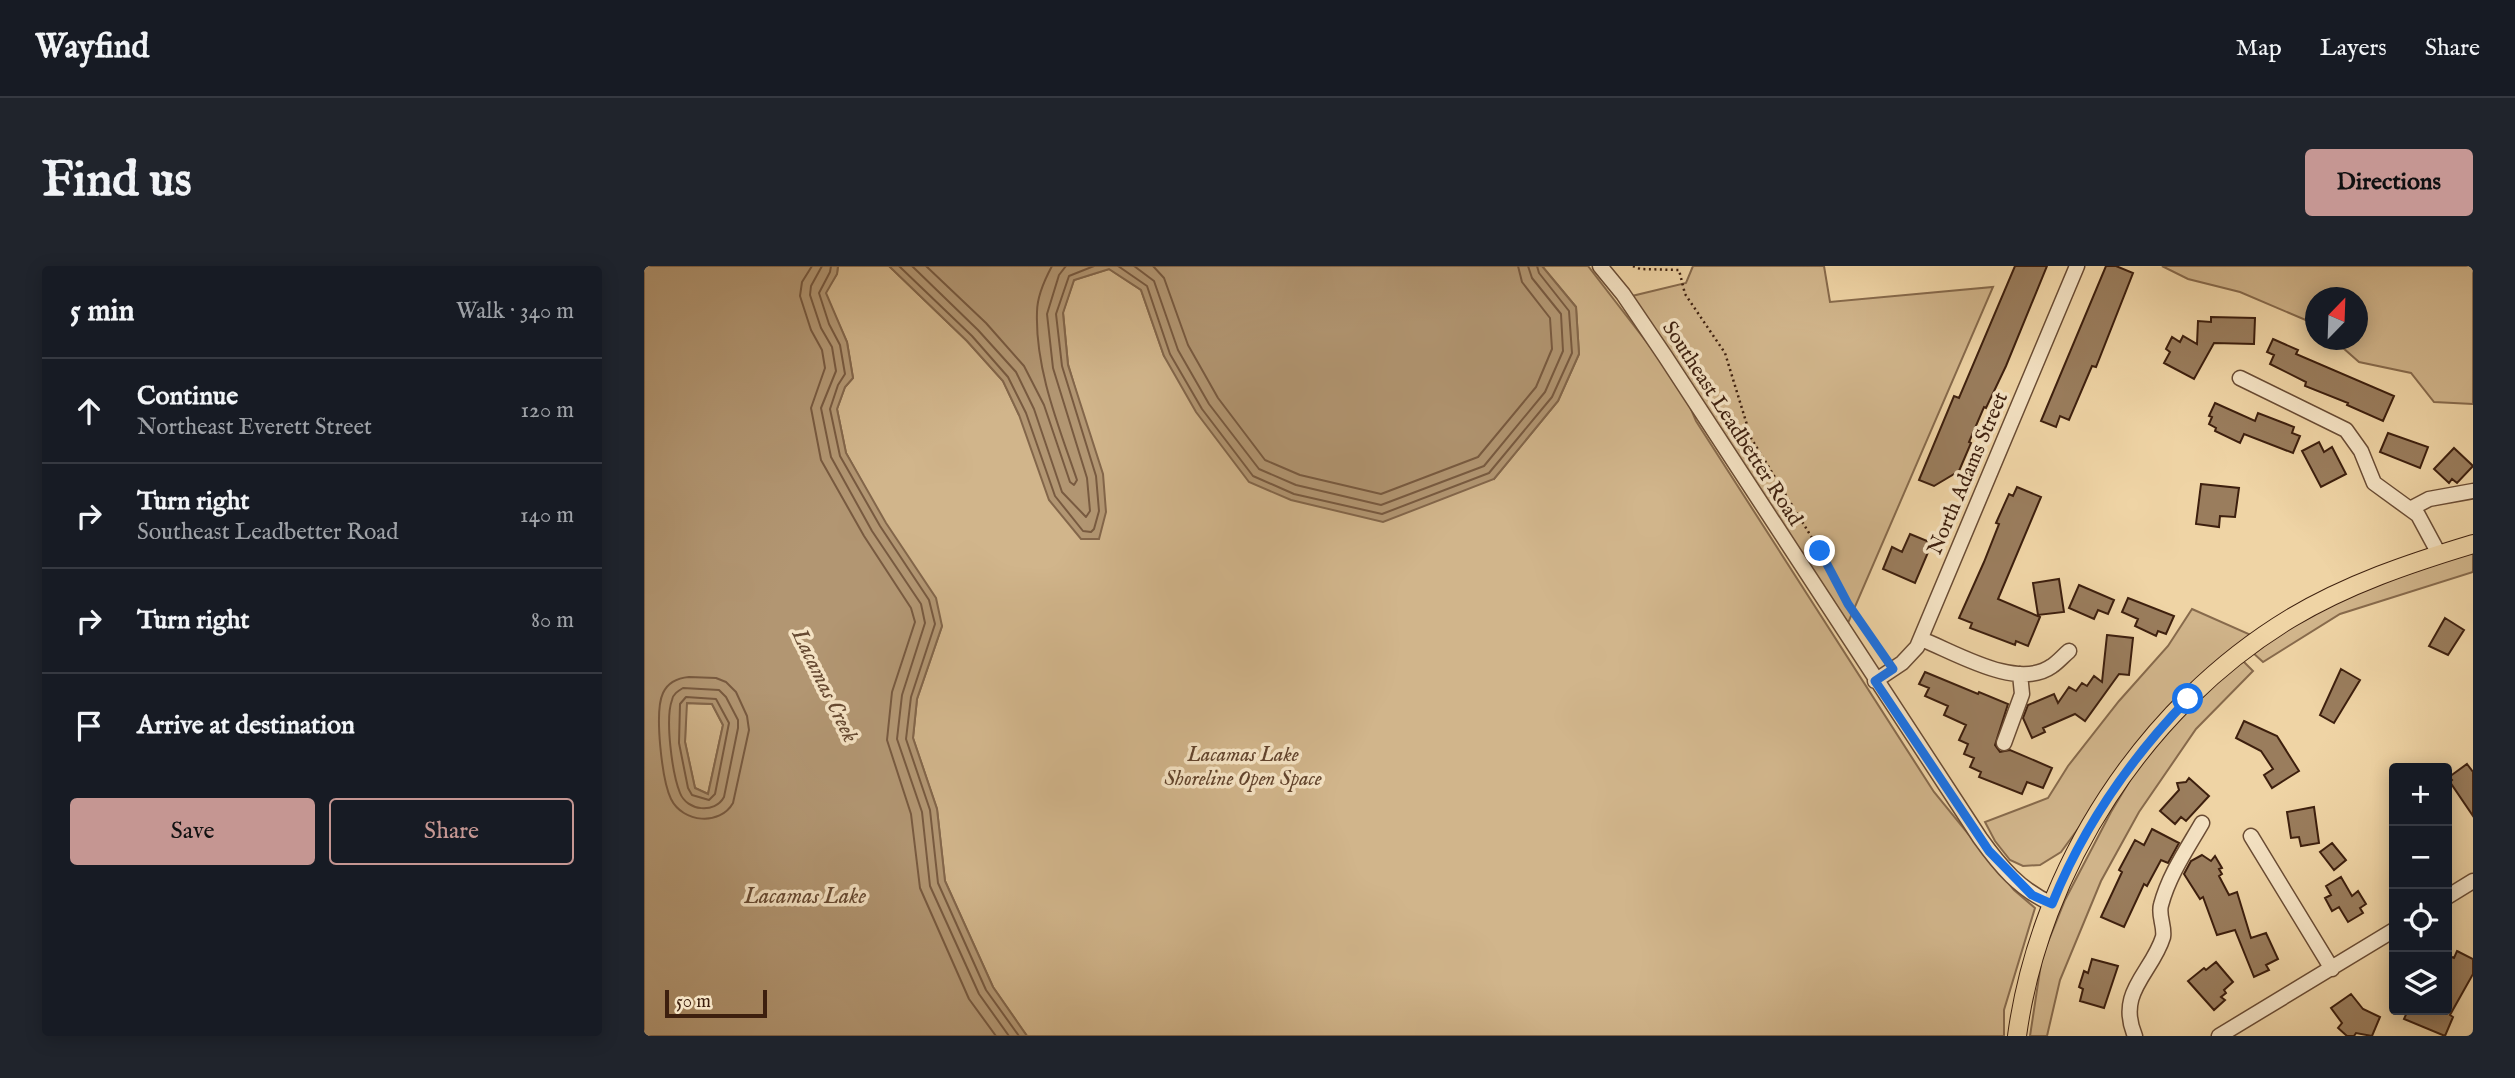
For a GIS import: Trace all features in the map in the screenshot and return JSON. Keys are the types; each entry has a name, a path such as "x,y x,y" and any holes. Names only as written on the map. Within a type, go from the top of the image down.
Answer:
{"main road":[{"path":"2017,1036 2027,981 2064,873 2132,763 2172,716 2207,682 2267,634 2314,606 2377,576 2473,544"}],"street":[{"name":"Southeast Leadbetter Road","path":"1601,266 1665,356 1875,681 1989,851 2032,895 2052,904"},
{"name":"North Adams Street","path":"1875,681 1913,653 1921,639 2077,266"},
{"path":"2240,378 2346,430 2361,451 2374,482 2418,515 2439,554"},
{"path":"2410,509 2429,499 2473,491"},
{"path":"1921,639 1998,671 2020,674 2045,670 2069,651"},
{"path":"2004,743 2022,694 2020,674"},
{"path":"2134,1036 2129,1019 2130,1005 2164,935 2160,908 2176,868 2202,823"},
{"path":"2251,836 2332,969"},
{"path":"2452,894 2473,881"},
{"path":"2219,1036 2389,933"}],"path":[{"path":"1633,266 1640,269 1679,270 1685,294 1725,353 1751,439 1820,551 1848,604 1893,669"}],"green space":[{"name":"Lacamas Lake Shoreline Open Space","path":"838,266 889,266 967,341 1003,381 1019,415 1084,419 1068,364 1063,312 1074,280 1109,269 1141,290 1164,356 1494,479 1558,401 1579,354 1576,307 1542,266 1588,266 1682,388 1696,421 1934,792 2014,890 2035,908 2004,1010 2004,1036 1027,1036 993,987 945,881 937,809 913,738 917,699 942,626 846,453 837,409 845,387 853,378 847,342 825,293 837,274"},
{"path":"1693,266 1824,266 1830,302 1993,287 1848,623 1628,297 1686,283"},
{"path":"2162,266 2473,266 2473,404 2434,402 2411,373 2359,362 2345,350 2368,350 2368,287 2305,287 2305,320 2240,292 2188,279"},
{"path":"2473,552 2473,572 2340,614 2263,662 2252,652 2337,598"},
{"path":"2192,609 2251,635 2086,818 2061,852 2040,865 2023,866 2010,860 1985,822 2048,798 2068,766 2119,701 2168,646"},
{"path":"2242,660 2253,671 2196,729 2139,812 2101,881 2060,980 2047,1036 2030,1036 2042,957 2065,900 2111,812 2138,767 2180,716"},
{"path":"686,703 712,704 723,725 708,794 695,788 685,742"}],"water":[{"name":"Lacamas Lake","path":"644,266 838,266 837,274 826,293 847,342 853,378 845,387 837,409 846,453 886,523 936,598 942,626 917,699 913,738 937,809 945,881 993,987 1027,1036 644,1036","holes":["687,703 712,704 723,725 708,794 695,788 685,742"]},
{"path":"889,266 1542,266 1576,307 1579,354 1558,401 1494,479 1383,522 1291,500 1249,482 1196,412 1164,356 1141,290 1109,269 1074,280 1063,313 1068,365 1103,474 1106,512 1099,539 1081,539 1049,500 1019,415 1003,381 967,341"}],"building":[{"path":"2015,266 2047,266 2006,366 1986,408 1984,407 1959,471 1934,486 1919,480 1954,396 1959,398"},
{"path":"2106,266 2116,266 2133,273 2096,367 2092,366 2069,420 2060,416 2056,427 2041,421"},
{"path":"2211,317 2255,318 2254,344 2214,343 2194,379 2164,363 2170,352 2166,349 2172,337 2180,342 2183,336 2197,344 2198,321 2211,322"},
{"path":"2273,339 2298,350 2296,354 2394,396 2383,421 2305,386 2306,382 2270,364 2274,355 2267,352"},
{"path":"2215,403 2255,421 2258,413 2294,427 2292,433 2300,436 2293,453 2244,434 2240,443 2215,431 2216,428 2209,424 2212,417 2209,416"},
{"path":"2388,433 2428,447 2420,468 2380,452"},
{"path":"2319,442 2324,452 2332,447 2346,474 2321,487 2302,451"},
{"path":"2454,448 2473,466 2457,483 2452,479 2449,483 2434,469"},
{"path":"2201,484 2239,488 2235,517 2220,516 2219,527 2196,524"},
{"path":"2017,487 2041,497 1998,599 2040,617 2028,646 2016,641 2015,645 1970,628 1972,623 1959,618 1999,524 1996,523 2009,494 2013,496"},
{"path":"1910,534 1932,543 1915,583 1883,569 1892,547 1902,552"},
{"path":"2059,579 2064,612 2038,615 2033,583"},
{"path":"2079,585 2114,600 2108,614 2098,610 2094,619 2069,608"},
{"path":"2128,598 2174,616 2166,634 2158,631 2156,636 2135,626 2138,619 2122,612"},
{"path":"2445,618 2464,630 2448,655 2429,646"},
{"path":"2107,635 2133,638 2129,675 2119,674 2085,721 2075,714 2043,728 2045,732 2032,738 2023,718 2028,705 2054,694 2058,703 2069,687 2076,691 2082,683 2087,686 2094,676 2102,682"},
{"path":"2341,669 2360,680 2334,723 2320,715"},
{"path":"1925,672 2008,704 1995,745 2000,752 2010,750 2052,768 2043,788 2027,782 2022,794 1979,777 1981,772 1970,767 1974,758 1964,754 1968,744 1959,740 1966,725 1944,715 1948,706 1925,696 1929,688 1919,684"},
{"path":"2244,721 2277,736 2299,771 2272,788 2264,775 2273,769 2261,751 2236,738"},
{"path":"2467,764 2473,772 2473,816 2452,785 2452,775"},
{"path":"2189,778 2209,796 2186,821 2181,817 2175,824 2160,811 2179,790 2177,783 2186,782"},
{"path":"2314,807 2319,843 2301,846 2299,837 2291,838 2287,812"},
{"path":"2152,829 2179,843 2168,863 2161,860 2147,886 2144,884 2124,927 2101,917 2122,872 2119,870 2135,840 2144,845"},
{"path":"2332,843 2346,860 2334,870 2320,852"},
{"path":"2202,855 2211,861 2215,856 2222,868 2219,869 2222,874 2219,876 2229,895 2237,892 2251,938 2266,933 2278,959 2266,965 2269,970 2254,977 2235,930 2217,935 2203,897 2200,899 2184,874 2191,861"},
{"path":"2341,877 2352,896 2358,891 2366,904 2360,908 2363,913 2348,922 2339,907 2332,911 2325,898 2331,895 2326,886"},
{"path":"2457,951 2473,959 2473,974 2452,1011 2452,957"},
{"path":"2092,959 2118,966 2104,1008 2080,1001 2083,989 2079,987 2084,971 2088,973"},
{"path":"2216,962 2233,982 2224,990 2226,993 2221,997 2225,1000 2214,1010 2188,981"},
{"path":"2351,994 2363,1009 2380,1017 2372,1036 2356,1033 2354,1036 2347,1036 2338,1028 2342,1023 2331,1008"},
{"path":"2406,1015 2453,1017 2445,1036 2404,1019"}],"route":[{"path":"1820,551 1848,604 1893,669 1875,681 1961,812 2000,864 2032,895 2052,904 2064,873 2112,793 2144,748 2188,699"}],"water label":[{"name":"Lacamas Creek","path":"826,685"}]}
